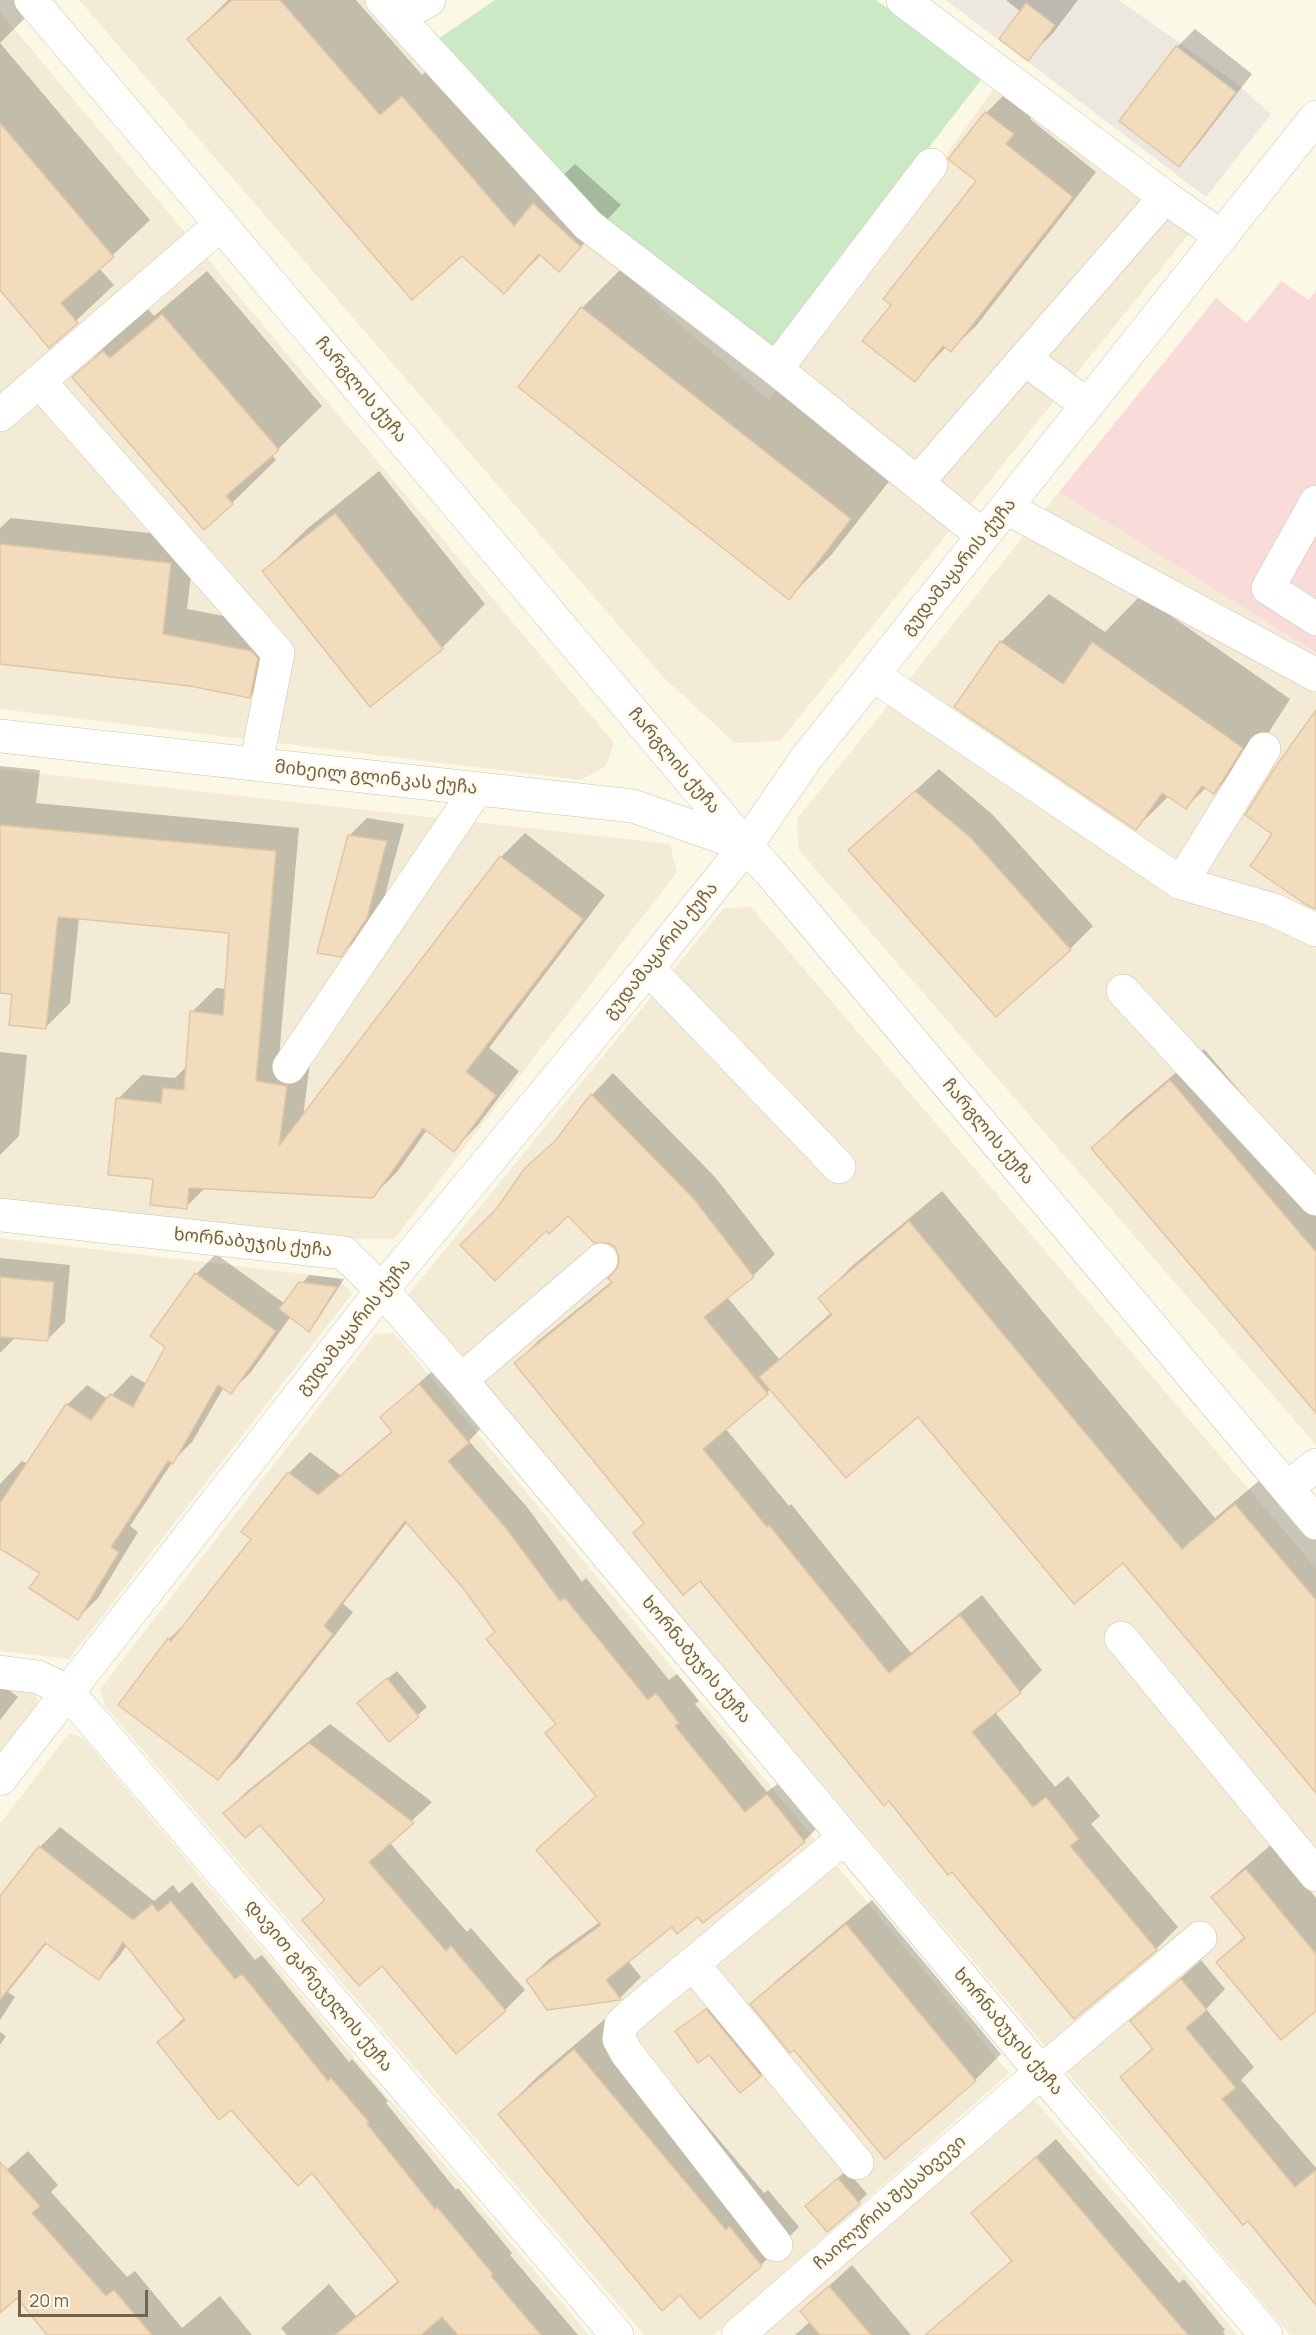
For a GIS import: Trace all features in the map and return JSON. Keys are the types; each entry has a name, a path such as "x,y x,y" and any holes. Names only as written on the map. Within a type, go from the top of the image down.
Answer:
{"street":[{"name":"ჩარგლის ქუჩა","path":"31,0 786,892 1316,1523"},
{"path":"429,0 390,9 588,225 776,369 983,536"},
{"path":"903,0 1165,197 1222,237"},
{"name":"გუდამაყარის ქუჩა","path":"0,1779 382,1290 746,846 806,760 1087,405 1222,237 1310,135"},
{"path":"776,369 931,165"},
{"path":"917,483 1165,197"},
{"path":"0,415 221,224"},
{"path":"1025,359 1087,405"},
{"path":"39,381 278,653 256,764"},
{"path":"1316,502 1268,588 1316,619"},
{"path":"1006,507 1316,675"},
{"path":"873,675 1181,883 1274,910 1316,930"},
{"name":"მიხეილ გლინკას ქუჩა","path":"0,736 633,806 746,846"},
{"path":"1181,883 1264,749"},
{"path":"288,1067 477,789"},
{"path":"648,968 839,1167"},
{"path":"1123,992 1316,1199"},
{"name":"ხორნაბუჯის ქუჩა","path":"0,1215 344,1253 382,1290 460,1380 1041,2072 1266,2335"},
{"path":"460,1380 601,1260"},
{"path":"1287,1488 1316,1465"},
{"path":"1121,1638 1313,1866"},
{"name":"დავით გარეჯელის ქუჩა","path":"0,1672 38,1677 67,1691 617,2335"},
{"path":"776,2245 626,2052 619,2039 621,2025 844,1838"},
{"name":"ჩაილურის შესახვევი","path":"738,2335 1041,2072 1200,1938"},
{"path":"693,1964 857,2163"}],"shaded area":[{"path":"79,0 391,0 369,11 666,313 769,400 995,87 1192,230 780,741 735,743 663,677"},
{"path":"946,0 1119,0 1236,83 1271,114 1206,197"},
{"path":"0,12 614,743 606,766 581,780 0,709"},
{"path":"1281,281 1309,300 1316,290 1316,653 1059,492 1216,298 1247,323"},
{"path":"1059,492 1316,653 1316,1445 799,850 797,819"},
{"path":"0,769 670,844 677,872 394,1239 327,1239 0,1200"},
{"path":"751,907 1316,1568 1316,2335 1290,2335 408,1295 724,908"},
{"path":"0,1238 338,1278 352,1294 69,1659 0,1651"},
{"path":"394,1333 1009,2073 714,2335 644,2335 105,1706 100,1689 375,1334"},
{"path":"0,1685 35,1689 38,1705 0,1753"},
{"path":"69,1733 83,1738 589,2335 0,2335 0,1824"},
{"path":"1031,2096 1238,2335 759,2335"}],"green space":[{"path":"495,0 876,0 984,76 772,351 599,212 435,41"}],"building":[{"path":"232,0 280,0 380,115 402,96 514,226 533,203 581,247 559,272 539,254 504,294 462,256 412,300 187,39"},
{"path":"1026,3 1055,25 1028,61 999,39"},
{"path":"1176,46 1236,92 1179,167 1119,121"},
{"path":"985,112 1014,134 1006,144 1073,197 951,352 943,346 915,382 862,341 891,305 883,299 976,181 948,159"},
{"path":"0,123 114,257 61,303 78,323 49,348 0,290"},
{"path":"581,307 851,519 789,600 518,387"},
{"path":"162,314 279,450 226,496 233,504 204,530 72,377 103,351 110,358"},
{"path":"335,513 443,649 370,707 262,571"},
{"path":"0,544 171,563 163,634 251,651 258,658 250,698 190,686 0,664"},
{"path":"1000,641 1063,684 1092,642 1243,748 1214,794 1202,786 1186,809 1162,793 1136,830 954,707"},
{"path":"1316,710 1316,909 1305,904 1250,866 1272,834 1245,815"},
{"path":"915,791 971,838 1071,950 996,1017 848,850"},
{"path":"0,825 276,851 256,1081 287,1086 279,1146 500,856 583,919 466,1072 496,1095 454,1152 423,1128 373,1198 189,1188 187,1209 150,1205 153,1179 108,1175 116,1098 161,1103 163,1088 184,1090 190,1011 223,1015 229,933 58,917 46,1029 9,1025 12,994 0,993"},
{"path":"348,835 387,841 367,918 341,957 317,953"},
{"path":"1170,1080 1316,1252 1316,1413 1091,1148"},
{"path":"591,1094 693,1198 754,1277 704,1317 768,1394 703,1449 767,1527 769,1525 889,1673 960,1615 1021,1693 972,1732 1033,1807 1046,1797 1079,1839 1070,1846 1157,1950 1074,2019 952,1872 948,1875 889,1801 884,1806 700,1581 683,1595 633,1533 644,1523 514,1363 612,1283 608,1278 618,1267 619,1256 615,1247 608,1243 594,1243 568,1216 549,1234 546,1231 495,1281 460,1245 497,1208 525,1168 555,1141"},
{"path":"909,1221 1182,1549 1235,1504 1316,1600 1316,1793 1123,1563 1074,1604 918,1417 846,1478 759,1377 832,1315 818,1298"},
{"path":"195,1273 276,1331 231,1394 218,1385 173,1464 168,1461 111,1547 119,1552 78,1620 29,1588 40,1573 0,1549 0,1503 66,1404 91,1420 110,1394 133,1407 165,1347 150,1336"},
{"path":"0,1277 54,1282 48,1341 0,1337"},
{"path":"299,1282 337,1287 309,1332 279,1309"},
{"path":"419,1384 469,1443 448,1461 506,1528 560,1601 565,1598 648,1700 656,1693 679,1723 675,1726 745,1812 767,1794 805,1842 703,1923 698,1917 677,1934 672,1927 606,1980 620,2000 547,2010 526,1980 601,1925 536,1850 596,1796 545,1733 556,1724 486,1639 495,1632 463,1588 405,1521 324,1626 333,1634 218,1780 118,1705 168,1638 171,1641 251,1539 241,1532 288,1472 318,1495 392,1432 380,1417"},
{"path":"387,1678 419,1717 389,1742 357,1703"},
{"path":"309,1743 414,1823 369,1862 446,1951 451,1946 506,2011 456,2054 382,1966 359,1986 302,1920 325,1900 260,1825 245,1838 223,1813"},
{"path":"39,1846 133,1920 152,1904 158,1912 171,1901 235,1979 242,1974 328,2081 331,2078 369,2122 367,2124 435,2209 437,2207 541,2335 458,2335 442,2317 421,2335 335,2335 399,2282 312,2173 298,2186 231,2110 219,2120 157,2042 185,2020 123,1942 99,1980 45,1943 0,2000 0,1896"},
{"path":"1246,1869 1316,1954 1316,2011 1281,2040 1216,1962 1245,1938 1211,1897"},
{"path":"846,1924 976,2081 885,2159 794,2050 790,2053 750,2004"},
{"path":"1181,1979 1207,2010 1186,2028 1236,2088 1222,2099 1295,2187 1316,2170 1316,2305 1248,2221 1243,2225 1120,2077 1153,2049 1130,2021"},
{"path":"706,2009 761,2076 740,2093 709,2055 698,2063 675,2031"},
{"path":"574,2049 726,2230 729,2226 762,2266 700,2319 680,2295 662,2311 498,2114"},
{"path":"1036,2157 1188,2335 925,2335 1012,2261 971,2213"},
{"path":"0,2162 40,2206 32,2213 106,2296 114,2290 152,2335 47,2335 17,2298 0,2313"},
{"path":"838,2178 860,2204 827,2232 805,2206"},
{"path":"829,2286 871,2335 820,2335 800,2311"}]}
